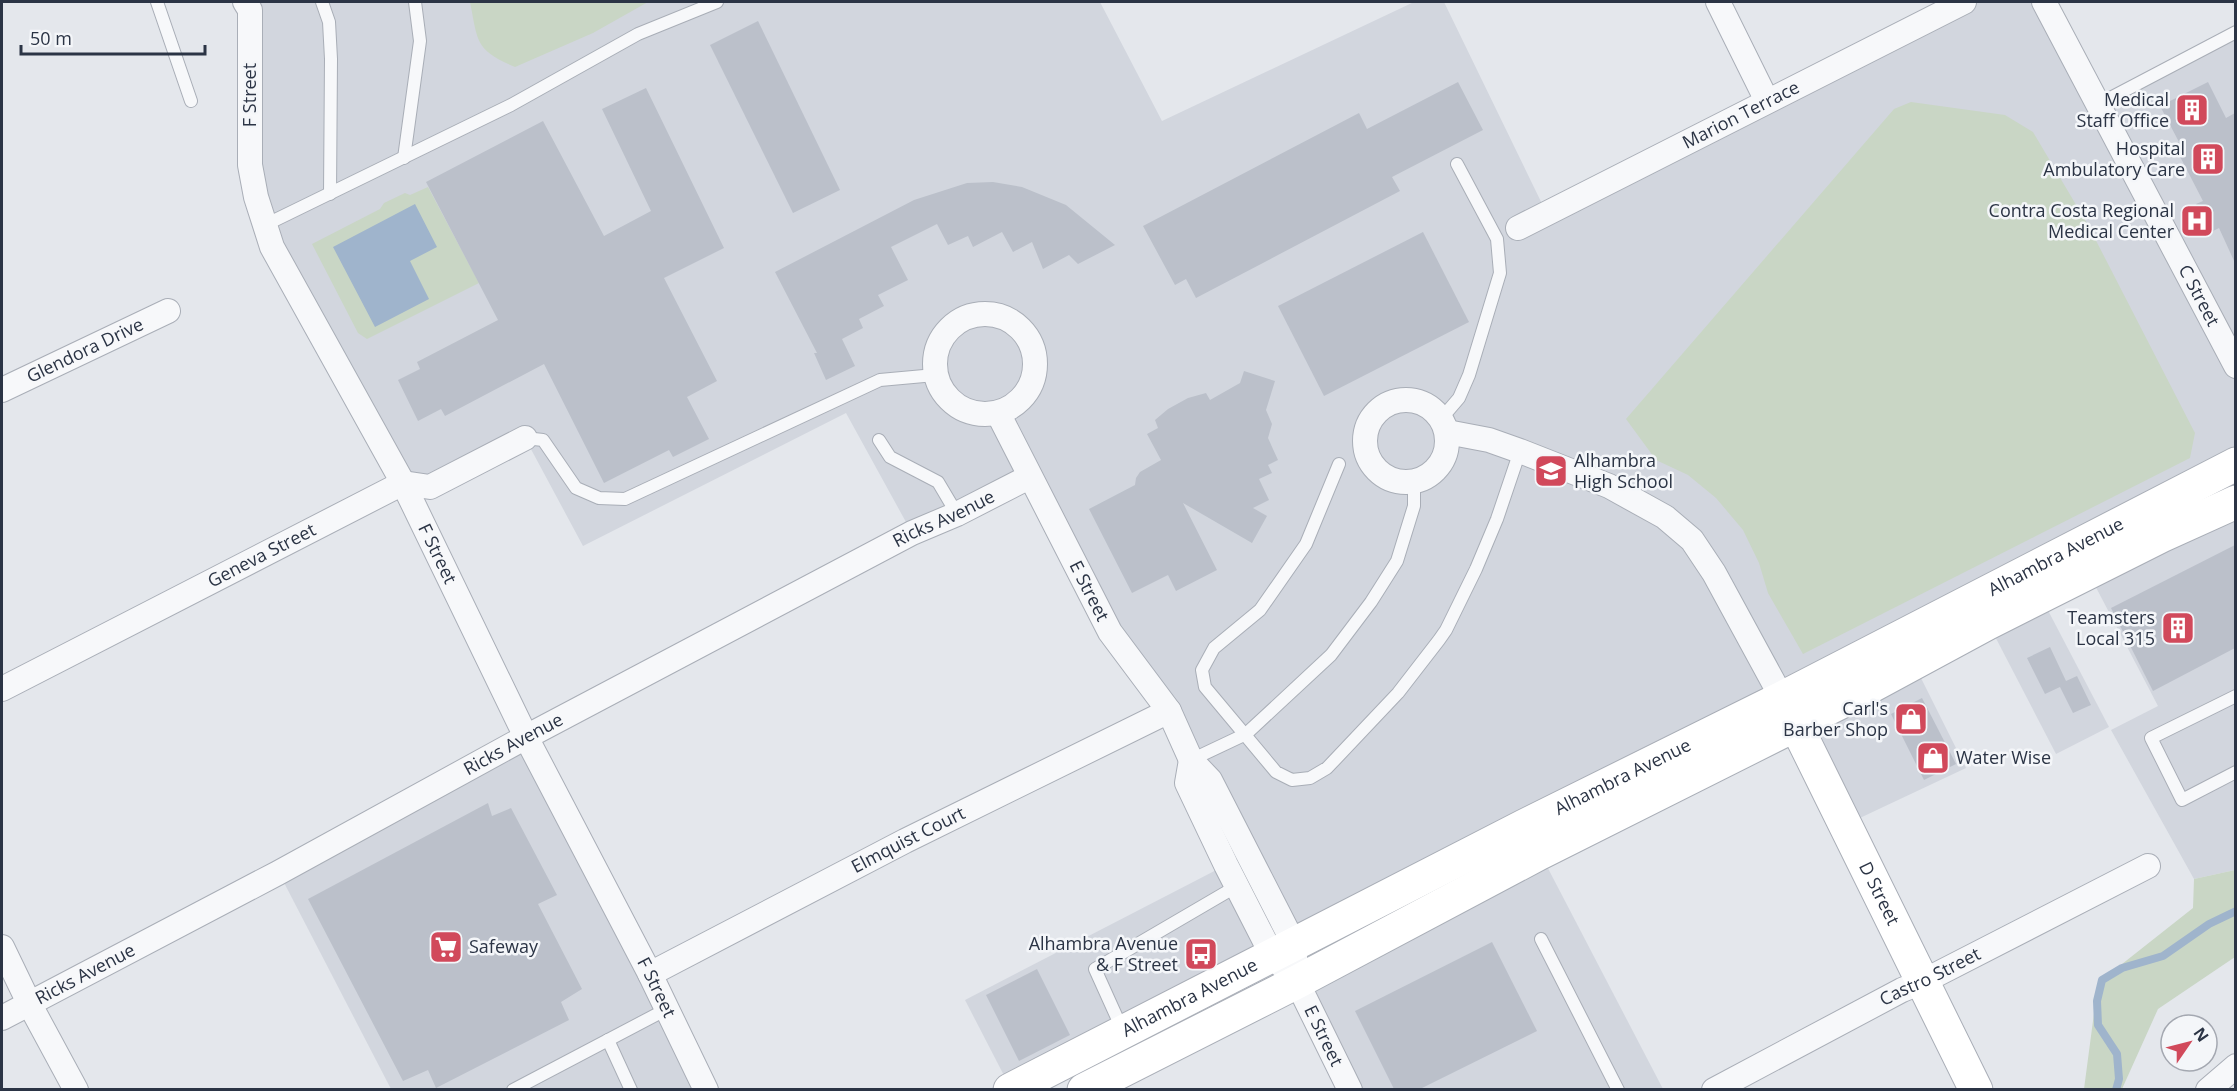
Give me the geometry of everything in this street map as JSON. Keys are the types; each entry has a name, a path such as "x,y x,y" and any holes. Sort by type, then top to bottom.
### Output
{"main road":[{"name":"Alhambra Avenue","path":"1084,1089 1297,982 1540,853 2235,464"},
{"name":"Alhambra Avenue","path":"1010,1089 1283,949 1789,712 1988,623 2161,536 2235,502"},
{"name":"D Street","path":"1789,712 1976,1089"}],"street":[{"name":"F Street","path":"245,2 250,10 250,165 256,197 272,247 403,483 526,737 650,974 705,1089"},
{"path":"1718,2 1767,101"},
{"name":"Marion Terrace","path":"1508,234 1964,2"},
{"name":"C Street","path":"2044,2 2235,366"},
{"name":"Glendora Drive","path":"2,390 168,311"},
{"path":"981,313 1000,315 1023,330 1030,341 1035,369 1031,383 1024,396 1012,406 998,413 984,414 960,408 941,390 935,375 934,360 937,345 954,323 967,316 981,313"},
{"path":"1407,399 1420,402 1432,409 1444,426 1448,445 1440,464 1426,477 1414,481 1400,482 1387,477 1376,469 1367,451 1366,430 1372,418 1381,408 1393,401 1407,399"},
{"name":"E Street","path":"998,413 1110,632 1169,711 1191,760 1187,783 1247,881 1283,949 1350,1089"},
{"path":"1444,426 1489,440 1609,486 1665,517 1692,540 1714,573 1789,712"},
{"path":"403,483 430,488 525,438"},
{"name":"Ricks Avenue","path":"2,1018 279,873 526,737 912,533 957,514 1029,477"},
{"name":"Geneva Street","path":"2,689 403,483"},
{"name":"Elmquist Court","path":"650,974 904,841 1169,711"},
{"name":"Castro Street","path":"1714,1089 1902,990 1922,982 2148,866"},
{"path":"2,947 29,1003 76,1089"},
{"path":"2208,1089 2235,1066"}],"lane":[{"path":"157,2 191,101"},
{"path":"322,2 329,22 331,59 330,194"},
{"path":"404,158 420,41 415,2"},
{"path":"265,225 511,105 638,34 717,2"},
{"path":"2097,105 2235,32"},
{"path":"1444,426 1459,398 1492,304 1508,234 1457,164"},
{"path":"525,438 543,440 576,488 599,498 625,499 880,380 935,375"},
{"path":"879,440 890,457 938,482 957,514"},
{"path":"1339,464 1306,544 1260,610 1214,648 1202,670 1205,687 1276,772 1292,780 1310,777 1327,768 1398,693 1446,630 1485,549 1520,452"},
{"path":"1191,760 1245,734 1331,655 1371,602 1397,561 1414,506 1414,481"},
{"path":"2235,696 2151,738 2182,800 2235,772"},
{"path":"1124,1032 1095,969 1247,881"},
{"path":"1541,939 1618,1089"},
{"path":"513,1089 667,1009"},
{"path":"608,1040 631,1089"}],"shaded area":[{"name":"Alhambra High School","path":"245,2 1100,2 1162,121 1414,2 1444,2 1547,214 1964,2 2044,2 2097,105 2235,32 2235,464 1294,944 1029,477 912,533 846,413 583,546 525,438 430,487 403,483 265,225"},
{"path":"2235,502 2235,870 2194,879 2111,730 2158,706 2089,574"},
{"path":"2041,597 2109,727 2056,754 1988,623"},
{"path":"1914,664 1966,768 1845,825 1795,726"},
{"path":"526,737 706,1089 391,1089 279,873"},
{"path":"1540,853 1663,1089 1350,1089 1297,982"},
{"path":"1226,865 1272,955 1011,1089 965,1000"}],"green space":[{"path":"470,2 648,2 593,33 515,67 492,55 480,43"},
{"path":"1911,102 2005,115 2033,132 2088,225 2195,433 2190,458 1803,654 1768,593 1759,563 1743,530 1716,498 1688,475 1656,460 1626,419 1894,109"},
{"path":"428,187 479,283 367,339 358,333 312,244 380,209 384,203 405,193 410,195"},
{"path":"2235,870 2235,957 2158,1009 2122,1089 2084,1089 2098,983 2193,908 2194,879"}],"water":[{"path":"415,204 437,247 410,261 429,299 375,327 333,247"}],"building":[{"path":"758,21 840,190 793,213 710,45"},
{"path":"1458,82 1483,130 1392,177 1400,191 1196,298 1186,279 1175,285 1143,226 1359,113 1367,129"},
{"path":"2208,82 2226,118 2235,113 2235,263 2219,228 2211,232 2196,204 2203,201 2174,145 2179,142 2160,106"},
{"path":"646,88 724,248 664,278 717,381 687,397 709,439 673,457 669,450 604,483 544,364 445,416 441,409 418,421 398,380 420,369 417,362 498,320 426,182 543,121 604,236 651,211 602,109"},
{"path":"993,182 1022,187 1066,205 1115,245 1078,264 1069,255 1043,269 1032,242 1013,252 1002,232 973,247 968,236 948,245 937,224 891,247 908,280 878,295 884,306 859,319 863,328 842,339 855,366 826,380 814,353 817,353 775,272 914,200 967,183"},
{"path":"1423,232 1469,322 1324,396 1278,306"},
{"path":"1244,371 1275,381 1266,410 1272,424 1268,438 1278,460 1268,465 1272,473 1259,479 1269,500 1253,508 1267,516 1252,543 1183,503 1217,570 1176,591 1168,575 1132,593 1089,509 1135,485 1140,472 1161,460 1147,434 1158,428 1155,420 1168,409 1188,398 1206,393 1210,400 1240,383"},
{"name":"Teamsters Local 315","path":"2235,545 2235,648 2153,691 2111,608"},
{"path":"2050,647 2066,681 2077,676 2091,705 2073,713 2060,687 2045,694 2027,658"},
{"path":"1922,698 1956,764 1924,780 1891,714"},
{"name":"Safeway","path":"488,803 492,816 511,808 557,895 538,904 582,989 561,1002 569,1020 436,1088 428,1070 403,1081 308,899"},
{"path":"1492,942 1537,1031 1420,1089 1394,1089 1355,1011"},
{"path":"1037,969 1070,1035 1019,1061 986,995"}],"waterway":[{"path":"2116,1090 2119,1079 2117,1054 2098,1025 2097,1001 2102,980 2122,968 2163,956 2209,924 2236,911"}],"place":[{"name":"Medical Staff Office","path":"2192,110"},
{"name":"Hospital Ambulatory Care","path":"2208,159"},
{"name":"Contra Costa Regional Medical Center","path":"2197,221"},
{"name":"Alhambra High School","path":"1551,471"},
{"name":"Teamsters Local 315","path":"2178,628"},
{"name":"Carl's Barber Shop","path":"1911,719"},
{"name":"Water Wise","path":"1933,758"},
{"name":"Safeway","path":"446,947"},
{"name":"Alhambra Avenue & F Street","path":"1201,954"}]}
